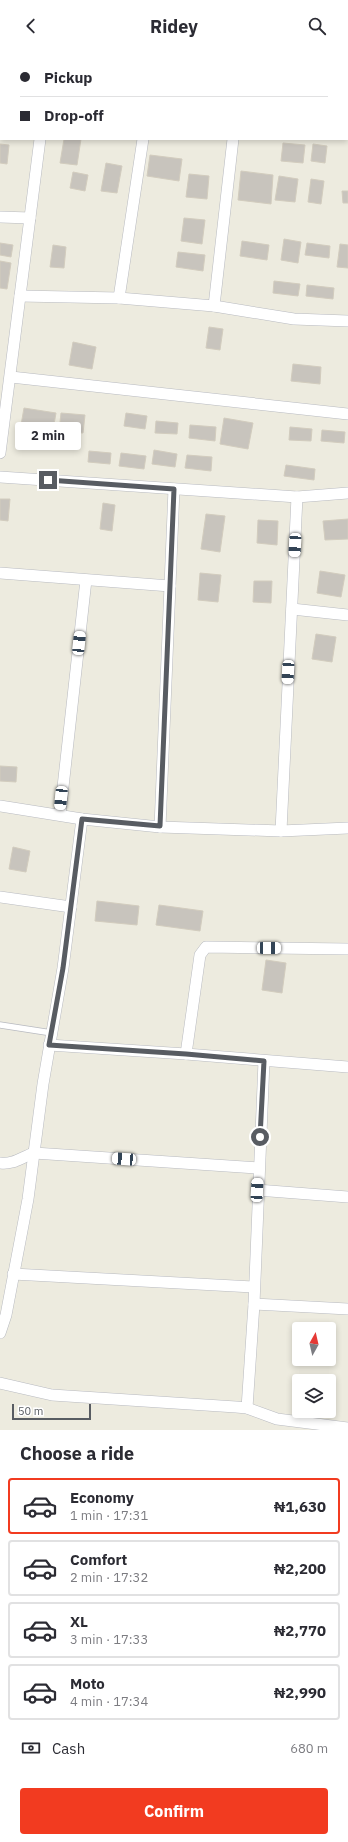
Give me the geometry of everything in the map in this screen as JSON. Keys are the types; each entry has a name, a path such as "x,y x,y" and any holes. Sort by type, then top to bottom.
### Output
{"street":[{"path":"0,453 11,377 40,140"},
{"path":"119,298 143,140"},
{"path":"214,306 233,140"},
{"path":"0,216 30,218"},
{"path":"20,296 119,298 214,306 294,319 348,321"},
{"path":"11,377 348,414"},
{"path":"0,477 297,497 348,493"},
{"path":"160,826 174,489"},
{"path":"281,831 297,497"},
{"path":"0,573 170,586"},
{"path":"60,814 86,580"},
{"path":"292,609 348,615"},
{"path":"0,806 60,814 82,819 160,826 281,831 348,828"},
{"path":"0,1333 6,1314 28,1199 42,1084 63,968 82,819"},
{"path":"0,897 71,907"},
{"path":"186,1054 200,955 206,947 348,949"},
{"path":"49,1045 348,1067"},
{"path":"247,1408 254,1304 253,1287 264,1061"},
{"path":"0,1162 16,1162 34,1153 258,1168"},
{"path":"257,1190 348,1197"},
{"path":"13,1274 253,1287"},
{"path":"254,1304 348,1310"},
{"path":"0,1383 52,1395 247,1408 277,1419 348,1428"}],"lane":[{"path":"0,1025 52,1033"}],"building":[{"path":"64,140 81,140 77,165 60,163"},
{"path":"283,143 305,145 303,163 281,161"},
{"path":"0,144 9,145 7,164 0,163"},
{"path":"313,144 327,146 325,163 311,161"},
{"path":"150,155 182,159 179,181 147,176"},
{"path":"106,163 122,166 117,193 101,191"},
{"path":"241,171 273,175 271,204 238,200"},
{"path":"73,172 88,175 85,191 70,188"},
{"path":"189,174 209,176 207,199 186,197"},
{"path":"279,176 298,179 295,202 275,200"},
{"path":"311,179 324,181 321,204 308,202"},
{"path":"342,191 348,191 348,203 343,203"},
{"path":"184,218 205,220 202,244 181,241"},
{"path":"284,239 301,242 298,263 281,260"},
{"path":"242,241 269,245 267,260 240,256"},
{"path":"0,243 13,245 11,257 0,255"},
{"path":"307,243 330,246 329,258 305,255"},
{"path":"340,244 348,245 348,268 337,267"},
{"path":"53,245 66,247 64,268 50,267"},
{"path":"178,252 205,255 203,271 176,267"},
{"path":"0,261 11,263 7,289 0,288"},
{"path":"274,281 300,284 298,296 273,293"},
{"path":"307,285 334,288 333,299 306,296"},
{"path":"209,327 223,329 220,350 206,348"},
{"path":"73,342 96,347 92,369 69,365"},
{"path":"293,364 321,367 320,384 291,381"},
{"path":"24,408 56,413 53,430 21,425"},
{"path":"61,413 85,415 83,433 59,431"},
{"path":"126,413 147,416 145,429 124,426"},
{"path":"224,418 253,423 248,449 220,444"},
{"path":"156,421 178,423 177,434 155,433"},
{"path":"190,425 216,427 215,441 189,438"},
{"path":"290,427 312,429 311,441 289,440"},
{"path":"322,430 345,432 344,443 321,441"},
{"path":"154,450 177,454 175,467 152,464"},
{"path":"89,451 111,453 110,464 88,462"},
{"path":"121,453 146,456 144,469 119,466"},
{"path":"187,455 212,457 211,471 185,468"},
{"path":"286,465 315,469 314,480 284,476"},
{"path":"0,499 10,499 8,521 0,520"},
{"path":"103,503 115,505 112,531 100,529"},
{"path":"206,514 225,516 220,552 201,549"},
{"path":"348,519 348,539 325,540 323,521"},
{"path":"258,520 278,521 277,545 257,543"},
{"path":"320,571 345,575 341,597 317,593"},
{"path":"200,573 221,575 218,602 198,600"},
{"path":"254,581 272,581 271,603 253,602"},
{"path":"316,634 336,637 332,662 312,659"},
{"path":"0,766 17,767 16,782 0,781"},
{"path":"13,847 30,851 26,872 9,869"},
{"path":"97,901 139,906 137,925 95,921"},
{"path":"159,905 203,911 200,931 156,925"},
{"path":"266,960 286,963 282,993 262,990"}],"route":[{"path":"48,480 174,489 160,826 82,819 63,968 49,1045 264,1061 260,1137"}]}
